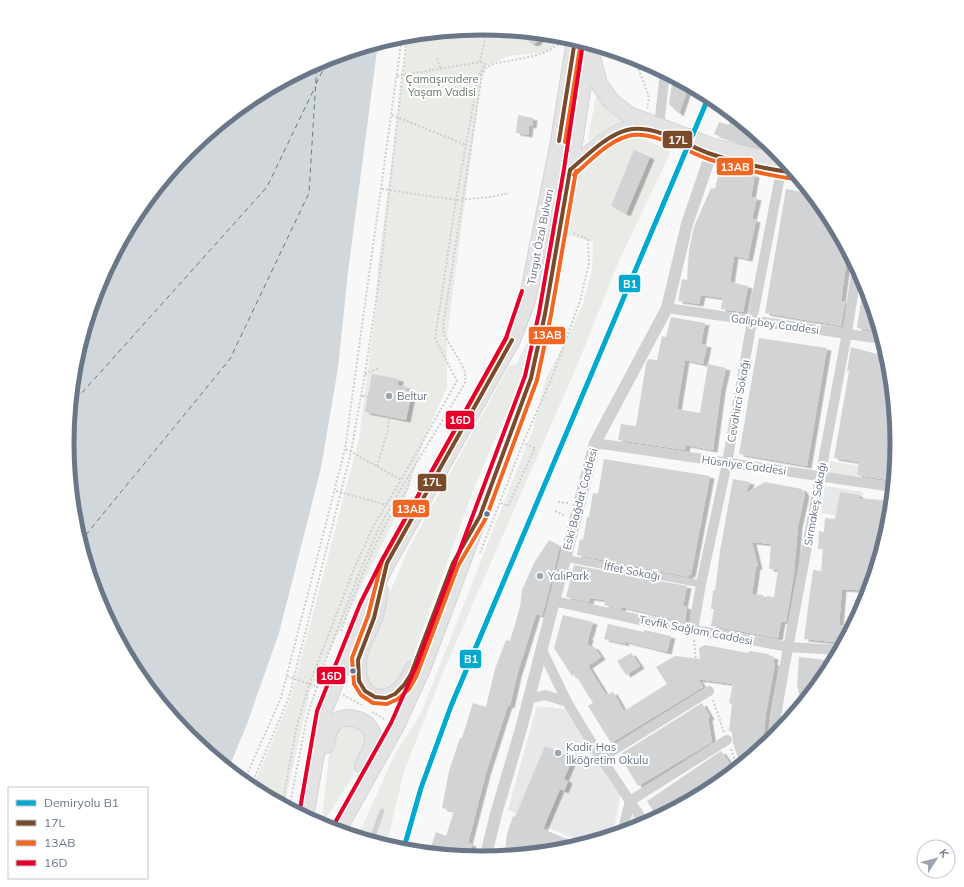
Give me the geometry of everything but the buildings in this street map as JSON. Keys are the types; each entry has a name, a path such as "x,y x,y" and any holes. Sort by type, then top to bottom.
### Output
{"main road":[{"name":"Turgut Özal Bulvarı","path":"340,826 396,726 422,669 532,378 546,314 570,170 583,48"},
{"name":"Turgut Özal Bulvarı","path":"307,813 323,713 366,606 387,563 512,340 527,301 559,141 583,48"},
{"path":"586,49 599,84 611,101 629,115 660,126 712,151"},
{"path":"570,170 607,139 620,132 637,128 658,133 712,151 779,164"},
{"path":"387,563 374,618 358,660 359,681 365,692 375,697 386,698 395,694 404,685 411,674 453,563 480,516"},
{"path":"308,813 316,798 328,731 334,723 343,718 353,718 361,721 371,729 373,736 371,750 349,791 339,826"}],"street":[{"path":"660,126 664,78"},
{"name":"Eski Bağdat Caddesi","path":"487,852 529,699 564,558 595,443 667,308 687,224 712,151"},
{"name":"Cevahirci Sokağı","path":"693,630 701,584 727,463 752,321 784,169"},
{"name":"Sırmakeş Sokağı","path":"774,729 820,476 848,333 855,279"},
{"name":"Galipbey Caddesi","path":"667,308 877,338"},
{"name":"Hüsniye Caddesi","path":"595,443 888,486"},
{"name":"İffet Sokağı","path":"564,558 701,584"},
{"name":"Tevfik Sağlam Caddesi","path":"554,601 693,630 789,647 835,650"},
{"path":"541,648 567,702 601,758 642,819"},
{"path":"601,758 709,691"},
{"path":"529,699 546,696 567,702"},
{"path":"624,826 630,801 727,740"}],"lane":[{"path":"373,837 382,811"}],"path":[{"path":"480,62 486,35"},
{"path":"253,782 289,698 342,493 351,452 362,396 390,190 406,42"},
{"path":"411,475 460,394 466,376 463,367 446,340 443,327 482,75 486,68 493,64 546,53 556,47 559,42"},
{"path":"246,777 281,698 345,449 401,43"},
{"path":"437,58 441,70"},
{"path":"397,76 441,70 480,62"},
{"path":"283,800 296,725 309,685 354,569 374,525 457,381 435,339 456,200 478,78 484,64 480,62"},
{"path":"637,66 648,94 649,99 647,107"},
{"path":"392,115 466,145"},
{"path":"382,189 456,200 490,197 510,193"},
{"path":"500,503 508,506 535,448 523,443 553,375 580,301 589,263 588,239 566,231"},
{"path":"365,374 379,368"},
{"path":"362,396 368,397"},
{"path":"377,466 388,430 389,416"},
{"path":"345,449 408,485"},
{"path":"401,480 407,469"},
{"path":"335,491 386,505"},
{"path":"555,511 559,513"},
{"path":"287,676 309,685 342,694 362,706"},
{"path":"369,710 396,726"}],"shaded area":[{"path":"377,49 348,272 338,368 321,468 279,633 247,724 230,765 193,732 158,692 128,648 116,624 95,575 87,549 77,497 74,470 74,417 81,364 95,312 116,263 128,239 142,217 175,174 213,136 233,119 255,104 301,77 326,66"},
{"path":"825,486 863,492 859,519 821,513"},
{"name":"Kadir Has İlköğretim Okulu","path":"537,706 565,709 620,796 614,830 578,840 508,810"}],"green space":[{"name":"Çamaşırcıdere Yaşam Vadisi","path":"482,35 535,38 557,42 553,48 547,51 504,58 487,66 482,75 447,336 447,387 424,440 407,494 310,691 285,801 255,783 291,697 359,439 376,307 378,267 407,42 429,38"},
{"path":"597,90 630,122 588,140"},
{"path":"634,135 671,151 618,263 579,361 444,670 404,771 388,841 359,833 394,756 421,713 533,429 546,378 568,337 583,304 592,269 593,242 564,234 576,172 617,138"},
{"path":"531,335 520,381 474,488 407,673 390,691 373,690 365,681 365,650 408,550 509,366 516,364"},
{"path":"830,461 859,466 856,478 828,474"},
{"path":"355,724 365,734 367,742 361,761 325,820 322,819 331,738 340,726"},
{"path":"633,814 638,821 630,824"}],"ferry route":[{"path":"316,84 323,67"},
{"path":"84,537 230,359 309,193 317,70"},
{"path":"76,399 267,187 315,87"}],"rail line":[{"name":"B1","path":"405,845 421,788 451,706 706,102"}],"transit line":[{"name":"17L","path":"559,141 574,46"},
{"name":"13AB","path":"565,142 580,47"},
{"name":"16D","path":"334,824 391,723 416,667 525,376 539,313 564,169 582,48"},
{"name":"17L","path":"570,170 611,137 627,130 637,129 659,132 711,154 732,160 763,168 787,172"},
{"name":"13AB","path":"574,175 606,147 620,139 638,135 659,139 702,157 721,163 793,179"},
{"name":"17L","path":"512,340 387,563 374,618 358,660 359,681 365,691 375,697 386,698 395,694 404,685 411,674 453,563 480,516 531,378 545,314 570,170"},
{"name":"13AB","path":"507,337 382,561 368,616 352,658 354,684 361,695 373,703 387,704 398,699 409,689 416,677 458,566 486,518 537,380 551,315 576,171"},
{"name":"16D","path":"300,809 317,711 360,604 382,560 506,338 522,291"}],"place":[{"name":"Beltur","path":"389,396"},
{"name":"YalıPark","path":"540,576"},
{"name":"Kadir Has İlköğretim Okulu","path":"558,753"}]}
